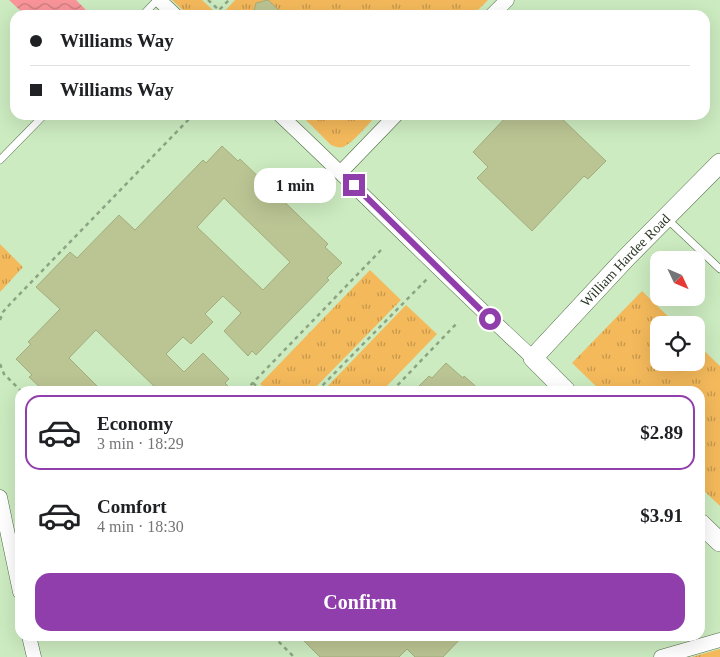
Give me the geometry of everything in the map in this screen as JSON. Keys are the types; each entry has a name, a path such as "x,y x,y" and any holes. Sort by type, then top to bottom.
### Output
{"street":[{"path":"158,0 169,10"},
{"path":"497,10 507,0"},
{"path":"285,120 341,172 475,306 561,386"},
{"path":"341,172 391,120"},
{"name":"William Hardee Road","path":"532,358 720,163"},
{"path":"0,497 15,568"},
{"path":"705,527 720,542"},
{"path":"661,657 720,640"},
{"path":"31,641 34,657"}],"lane":[{"path":"147,10 158,0"},
{"path":"0,160 39,120"},
{"path":"666,218 720,269"}],"path":[{"path":"208,0 219,10 229,0"},
{"path":"0,320 10,304 188,120"},
{"path":"250,386 381,250"},
{"path":"322,386 428,278"},
{"path":"397,386 458,322"},
{"path":"0,364 4,374 17,386"},
{"path":"253,383 256,386"},
{"path":"278,641 294,657"}],"green space":[{"path":"172,0 202,0 213,10 183,10"},
{"path":"235,0 488,0 478,10 226,10"},
{"path":"306,120 372,120 347,145 336,147 331,145"},
{"path":"0,244 23,267 0,292"},
{"path":"370,270 401,300 317,386 262,386 260,384"},
{"path":"642,291 650,299 650,306 657,306 668,316 650,316 650,371 705,371 705,352 720,366 720,506 705,492 705,386 596,386 572,363"},
{"path":"406,305 437,334 387,386 328,386"},
{"path":"720,649 720,657 692,657"}],"water":[{"path":"9,0 76,0 86,10 20,10"}],"building":[{"path":"268,0 279,10 254,10 256,3"},
{"path":"503,120 563,120 606,161 588,179 584,176 532,231 477,178 488,167 473,152"},
{"path":"222,146 238,161 240,159 328,244 325,247 342,263 327,278 329,280 256,355 252,351 248,356 224,331 241,313 223,296 205,314 213,322 191,344 183,337 166,354 184,372 203,353 229,379 225,383 228,386 154,386 96,330 69,358 97,386 39,386 29,377 32,375 16,359 31,344 28,342 60,309 36,287 70,252 77,258 119,215 135,230 203,160 206,163","holes":["224,198 290,262 263,290 197,227"]},
{"path":"446,363 475,386 419,386 429,376 432,378"},
{"path":"304,641 458,641 443,657 415,657 407,649 399,657 320,657"}],"route":[{"path":"354,185 490,319"}]}
